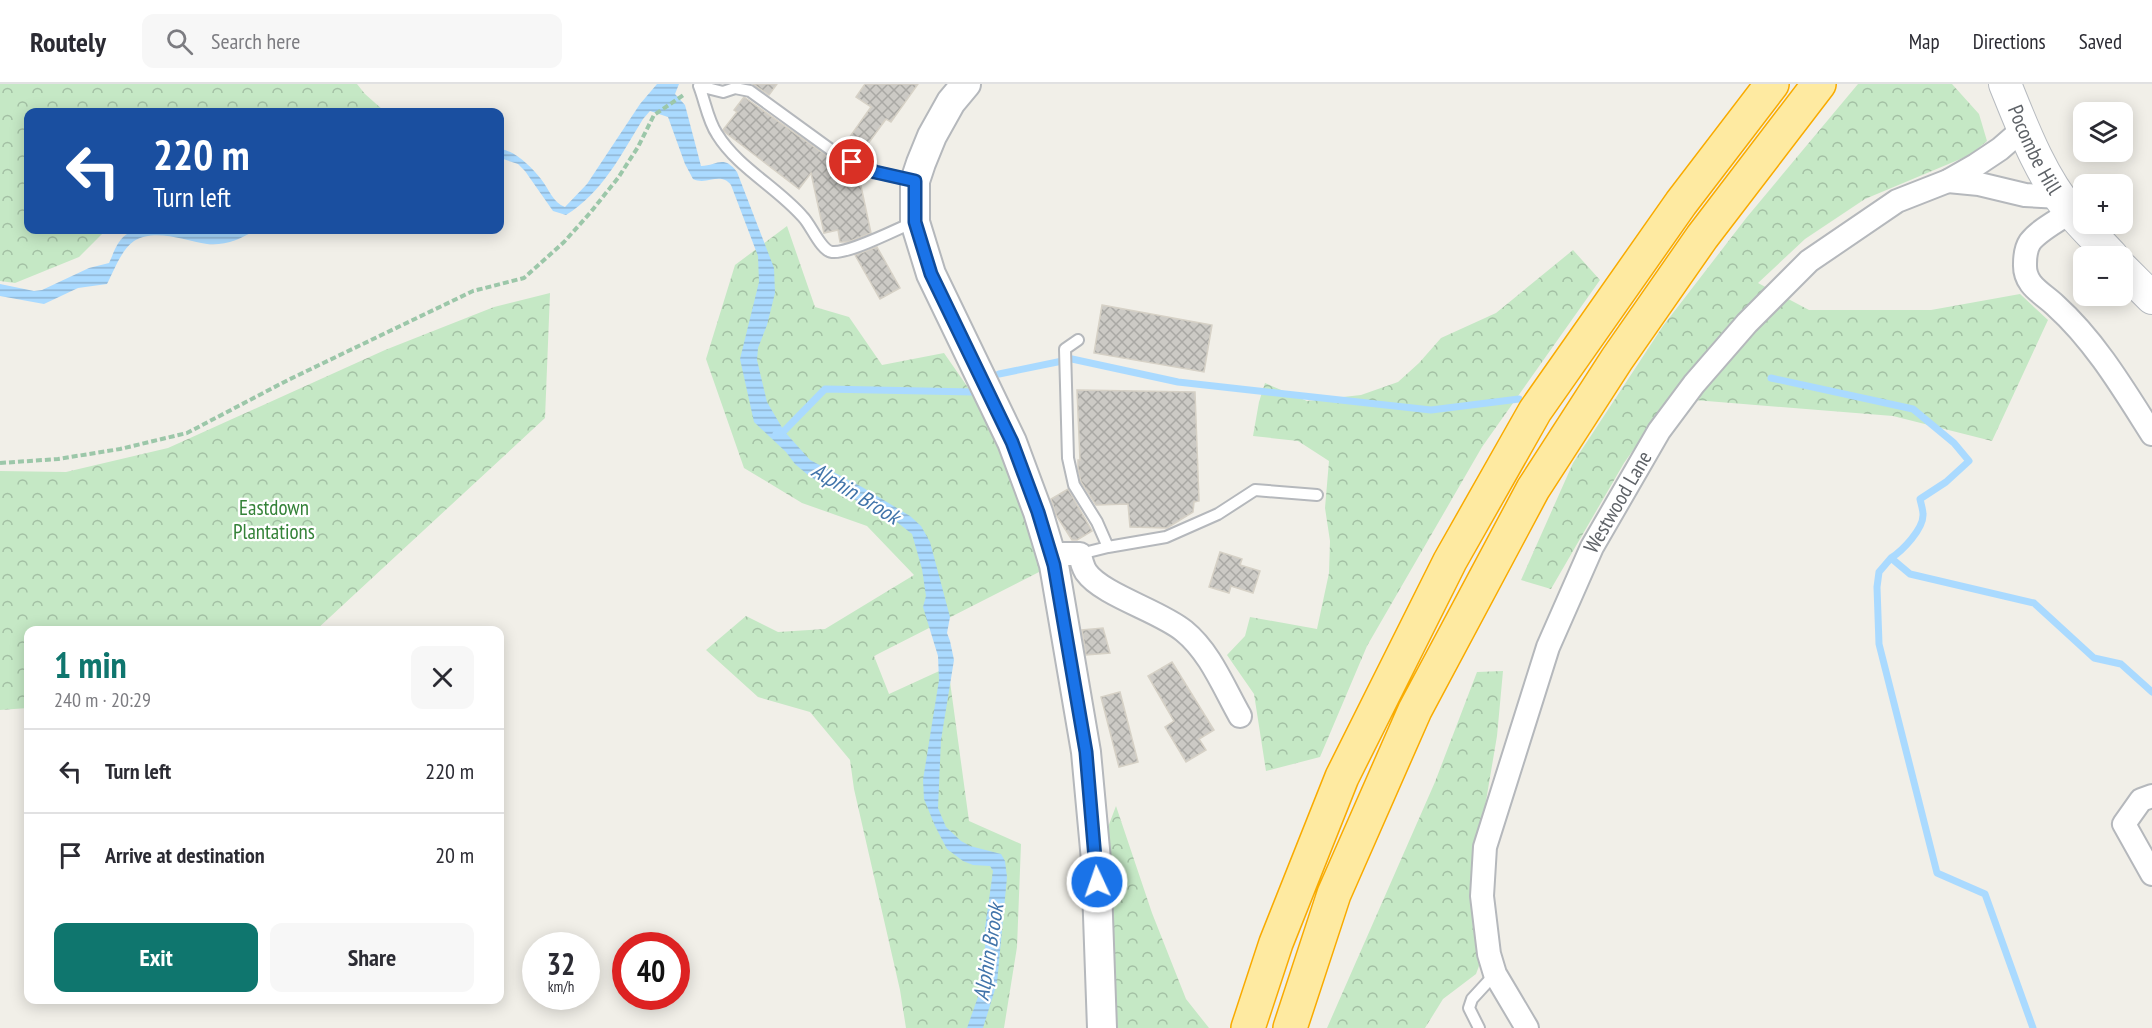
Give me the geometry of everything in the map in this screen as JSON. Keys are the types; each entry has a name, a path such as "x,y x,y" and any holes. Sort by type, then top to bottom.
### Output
{"highway":[{"path":"1248,1028 1276,943 1342,777 1450,561 1535,411 1681,203 1772,84"},
{"path":"1290,1028 1334,894 1415,710 1533,489 1617,360 1702,237 1820,84"}],"main road":[{"name":"Pocombe Hill","path":"2005,84 2023,129 2065,204 2103,246"},
{"path":"2133,279 2152,298"}],"street":[{"path":"966,84 951,102 932,136 915,181 915,222 931,274 1012,442 1051,554 1086,752 1096,860 1102,1028"},
{"name":"Westwood Lane","path":"1527,1028 1495,974 1489,954 1482,896 1485,847 1548,647 1598,538 1659,431 1694,384 1747,323 1809,261 1897,201 1948,181 2000,149 2023,129"},
{"path":"1948,181 1979,184 2065,204 2030,242 2024,266 2026,278 2035,290 2057,306 2091,344 2152,434"},
{"path":"1051,554 1080,554 1086,572 1099,584 1165,618 1186,632 1208,659 1240,716"},
{"path":"2152,796 2140,800 2124,825 2152,874"}],"lane":[{"path":"915,181 875,172 834,152 750,91 735,88 723,92 699,86 715,132 729,151 804,218 825,250 833,252 851,248 915,222"},
{"path":"1078,340 1065,349 1068,458 1074,486 1097,522 1108,547"},
{"path":"1080,554 1166,537 1218,514 1255,490 1317,495"},
{"path":"1479,1028 1469,1008 1472,999 1495,974"}],"path":[{"path":"0,463 57,459 120,449 187,433 298,375 472,291 524,278 564,242 590,213 618,178 654,116 683,95"}],"green space":[{"path":"0,84 357,84 381,108 24,108 24,234 102,234 79,257 15,283 0,281"},
{"path":"1858,84 1952,84 1979,114 1987,141 1970,155 1865,199 1805,239 1758,283 1809,310 1931,310 2020,294 2048,320 1992,441 1893,416 1670,398 1624,463 1551,589 1521,580 1573,463 1663,326 1747,217"},
{"path":"787,226 815,307 849,317 882,365 944,353 994,425 1035,516 1041,571 874,656 889,694 948,667 969,821 1021,844 1017,947 1004,1028 906,1028 900,990 854,789 850,760 810,712 758,697 706,650 746,616 778,632 825,629 914,575 867,526 802,503 744,468 706,359 735,265"},
{"path":"1573,250 1600,280 1482,447 1367,646 1320,757 1266,771 1254,694 1227,655 1245,636 1250,617 1317,629 1329,573 1330,541 1325,508 1329,461 1298,441 1253,436 1265,383 1307,401 1361,395 1398,382 1441,338 1496,313"},
{"name":"Eastdown Plantations","path":"550,293 545,418 320,626 24,626 24,708 0,710 0,471 66,472 168,448 385,350 494,307"},
{"path":"1503,671 1497,736 1476,860 1485,950 1476,974 1443,999 1425,1028 1327,1028 1435,782 1477,672"},
{"path":"1116,806 1152,913 1186,999 1209,1028 1116,1028 1102,843"}],"water":[{"name":"Alphin Brook","path":"657,84 679,84 675,94 685,105 701,166 724,162 737,172 774,268 775,293 767,325 758,348 757,360 767,402 784,431 810,460 862,487 910,516 921,526 930,542 950,617 947,633 954,660 941,740 938,808 946,827 961,841 970,846 1001,854 1005,861 1007,877 997,983 983,1028 967,1028 985,977 985,928 993,871 990,866 973,865 963,861 947,849 924,799 923,780 939,680 938,656 923,607 926,596 922,569 912,534 888,515 861,504 838,488 817,481 808,475 754,422 740,359 759,282 758,256 731,185 722,179 698,181 693,179 685,164 668,117 650,111 610,172 590,196 566,215 553,211 518,164 504,159 504,150 523,160 541,179 554,199 565,207 587,184 640,104"},
{"path":"248,234 220,244 207,244 161,235 143,237 134,241 125,250 107,284 78,288 44,304 0,296 0,284 34,291 42,290 89,268 109,263 116,247 126,235"}],"building":[{"path":"753,84 777,84 769,95"},
{"path":"865,84 918,84 891,122 886,119 859,156 842,148 871,107 856,97"},
{"path":"744,97 830,158 858,172 871,233 848,242 840,242 838,230 824,233 811,173 799,189 723,130 737,112 734,110"},
{"path":"877,247 900,288 880,299 855,255"},
{"path":"1102,305 1212,325 1204,372 1094,353"},
{"path":"1077,390 1195,392 1199,501 1194,502 1193,512 1167,528 1130,527 1128,504 1096,505 1081,482 1078,469 1078,460 1080,460"},
{"path":"1068,489 1092,531 1077,540 1072,540 1056,515 1051,499"},
{"path":"1220,552 1242,559 1240,565 1260,571 1253,593 1231,586 1229,593 1209,587"},
{"path":"1103,628 1110,653 1086,655 1082,630"},
{"path":"1172,662 1214,730 1199,739 1206,750 1186,762 1165,727 1174,721 1148,676"},
{"path":"1120,692 1138,762 1119,767 1101,697"}],"waterway":[{"path":"999,374 1072,359 1178,382 1431,410 1519,399"},
{"path":"1771,378 1913,409 1954,443 1969,461 1946,482 1920,499 1923,514 1920,526 1906,545 1891,558 1910,574 2034,603 2094,658 2121,664 2152,692"},
{"path":"776,434 784,431 825,389 973,392"},
{"path":"1891,558 1879,572 1877,587 1879,644 1937,873 1985,894 2033,1028"}],"route":[{"path":"852,162 875,172 915,181 915,222 931,274 1012,442 1038,512 1054,565 1086,752 1097,882"}]}
